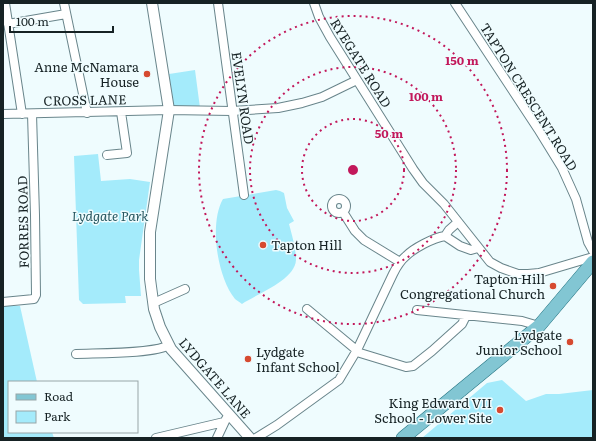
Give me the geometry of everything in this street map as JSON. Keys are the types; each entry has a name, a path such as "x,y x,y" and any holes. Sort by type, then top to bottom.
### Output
{"main road":[{"path":"404,438 539,326 593,262"}],"street":[{"path":"5,3 22,114"},
{"path":"64,3 87,113"},
{"name":"LYDGATE LANE","path":"152,3 168,110 150,232 149,262 153,302 158,321 169,345 227,418 250,438"},
{"name":"EVELYN ROAD","path":"218,3 244,195"},
{"name":"RYEGATE ROAD","path":"314,3 319,17 330,37 413,169 423,183 444,204 490,262 518,274 539,273 593,257"},
{"name":"TAPTON CRESCENT ROAD","path":"455,3 562,168 576,199 588,242 593,251"},
{"path":"8,24 66,14"},
{"name":"CROSS LANE","path":"3,114 168,110 232,111 278,108 322,97 358,80"},
{"path":"107,155 127,153 121,112"},
{"name":"FORRES ROAD","path":"3,302 34,300 36,295 36,215 32,114"},
{"path":"343,212 355,231 364,240 400,262"},
{"path":"256,438 339,380 357,350 400,262 405,256 437,238 445,236 458,222"},
{"path":"445,236 460,246 471,250 478,248"},
{"path":"153,302 185,289"},
{"path":"306,310 366,356 406,367 413,366 462,324 466,316"},
{"path":"417,310 522,321 539,326"},
{"path":"76,354 142,351 164,348 169,345"},
{"path":"156,438 227,418"},
{"path":"217,438 227,418"}],"green space":[{"path":"195,70 200,108 173,105 169,74"},
{"name":"Lydgate Park","path":"98,154 101,181 130,179 150,182 139,260 141,296 125,296 126,303 83,304 79,300 74,156"},
{"path":"276,190 284,193 287,208 294,221 289,224 294,242 296,260 294,267 289,274 274,286 242,304 235,299 229,289 220,264 216,235 216,222 219,209 223,199"},
{"path":"3,306 20,306 37,381 8,381 8,433 52,433 54,438 3,438"},
{"name":"King Edward VII School - Lower Site","path":"502,380 526,401 546,394 593,390 593,438 422,438 487,383"}],"place":[{"name":"Anne McNamara House","path":"147,74"},
{"name":"Tapton Hill","path":"263,245"},
{"name":"Tapton Hill Congregational Church","path":"553,286"},
{"name":"Lydgate Junior School","path":"570,342"},
{"name":"Lydgate Infant School","path":"248,359"},
{"name":"King Edward VII School - Lower Site","path":"500,410"}]}
